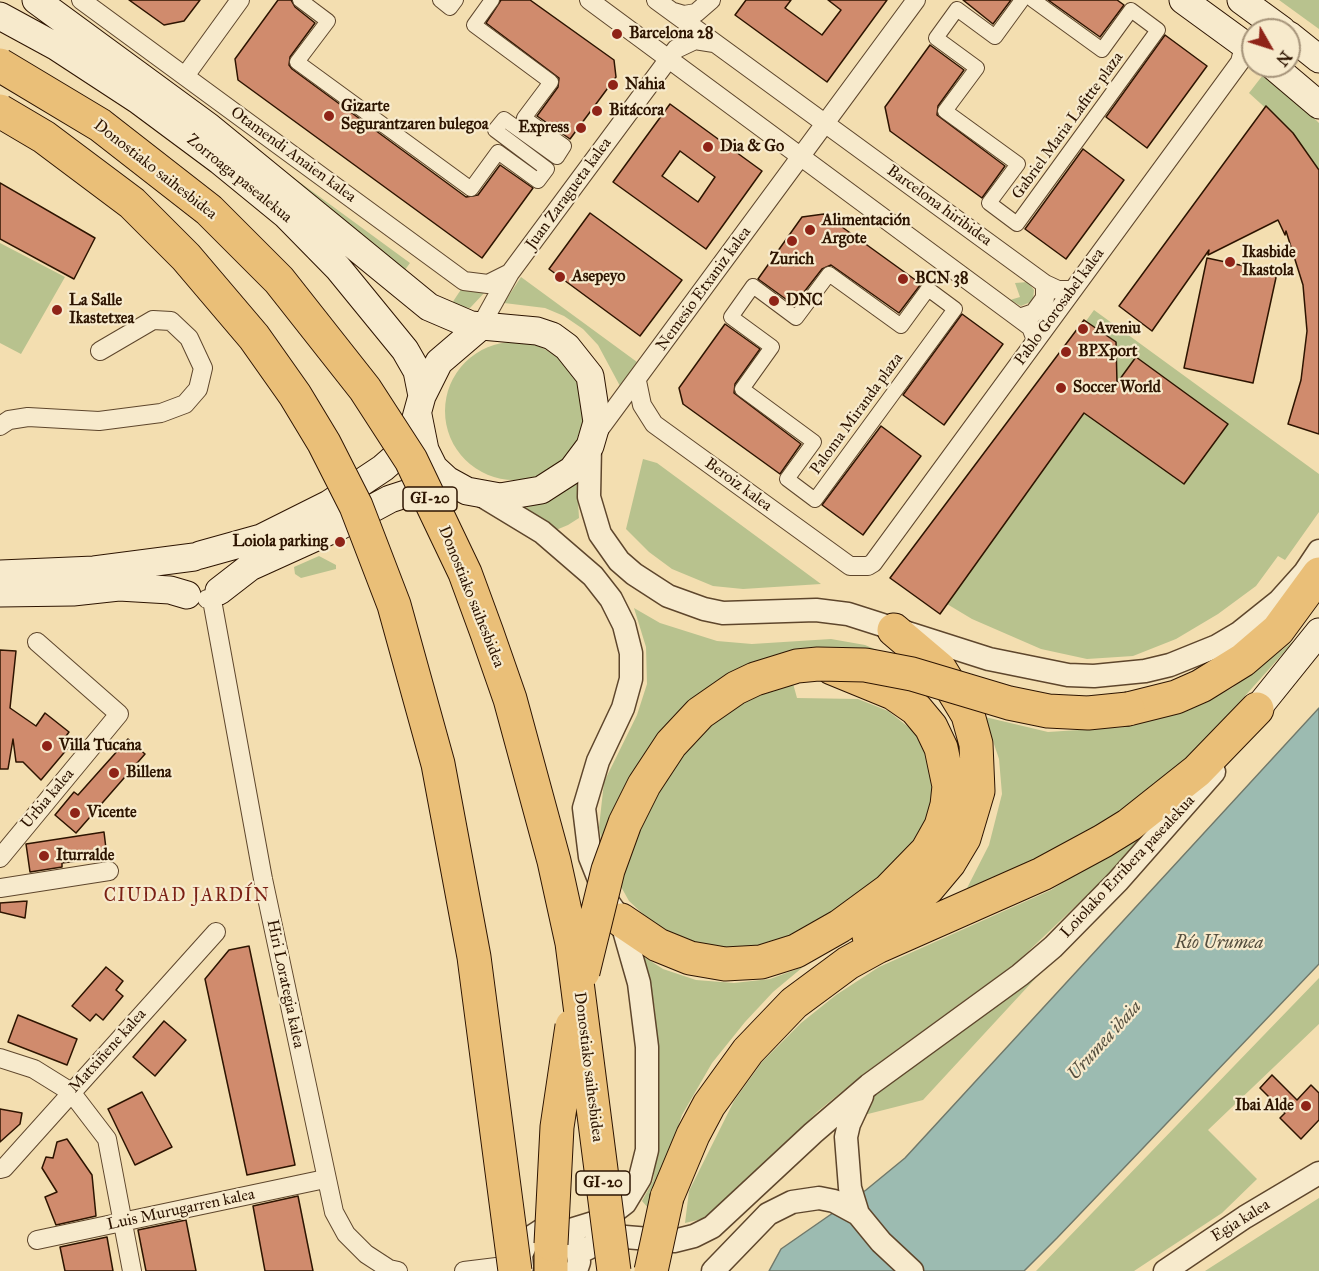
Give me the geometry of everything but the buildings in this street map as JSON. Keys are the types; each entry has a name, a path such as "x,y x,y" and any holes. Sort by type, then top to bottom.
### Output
{"highway":[{"name":"Donostiako saihesbidea","path":"0,65 100,125 209,210 279,280 365,389 411,460 465,573 487,633 513,709 554,861 572,944 614,1271"},
{"path":"0,111 44,137 132,203 186,257 254,337 295,395 324,443 356,506 394,605 438,764 528,1269"},
{"path":"528,1269 557,1127 568,1048 591,935 608,870 625,823 658,762 700,713 726,694 755,679 776,671 819,664 889,668 1048,711 1088,713 1128,709 1176,697 1208,682 1243,660 1278,630 1319,574"},
{"path":"848,963 867,939 928,888 949,863 964,838 978,790 976,744 968,715 940,669 894,630"},
{"path":"621,920 658,945 690,958 725,964 762,962 796,951 868,907 906,875 927,851 940,826 947,805 949,786 941,748 931,727 916,709 893,693 819,664"},
{"path":"651,1271 667,1197 679,1166 709,1105 748,1051 795,1003 848,963 895,938 1042,874 1103,841 1179,786 1257,709"}],"main road":[{"name":"Zorroaga pasealekua","path":"36,0 209,127 429,307 478,321"},
{"path":"1183,0 1241,42"},
{"path":"1241,0 1266,18"},
{"name":"Zorroaga pasealekua","path":"0,16 57,47 138,100 286,215 338,268 405,350 417,371 420,406"},
{"path":"1301,45 1319,59"},
{"path":"1287,78 1319,105"},
{"path":"0,574 94,570 197,556 261,538 359,486 399,454 411,436 420,406 439,362 478,321 537,331 552,336 567,347 590,376 594,390 597,422 592,442 572,470 541,490 506,497 468,491 424,488 390,499 336,528 250,567 204,595 119,587 73,592 0,594"},
{"path":"420,406 425,450 435,468 468,491"},
{"path":"197,556 180,571 180,584 204,595"},
{"path":"197,556 213,559 222,570 222,584 204,595"},
{"name":"Loiolako Erribera pasealekua","path":"1257,709 1319,632"}],"street":[{"name":"Otamendi Anaien kalea","path":"81,0 465,281 489,284 510,273"},
{"path":"184,76 240,0"},
{"path":"300,0 328,21 297,62 471,189 498,152 538,181 548,169 495,130 504,119 557,157 564,146 524,118 551,82 474,25 492,0"},
{"path":"440,0 450,8 456,0"},
{"path":"590,0 1031,327 1036,340"},
{"name":"Barcelona hiribidea","path":"656,0 1045,284 1058,291 1072,290"},
{"path":"672,12 684,15 696,13 711,0"},
{"name":"Nemesio Etxaniz kalea","path":"592,442 916,0"},
{"name":"Gabriel Maria Lafitte plaza","path":"1022,0 995,37 957,9 936,38 977,68 945,111 1018,164 989,203 1017,224 1158,30 1131,10 1102,50 1033,0"},
{"name":"Juan Zaragueta kalea","path":"478,321 510,273 676,49 688,42 702,40 716,44"},
{"path":"651,45 660,60 656,77"},
{"name":"Pablo Gorosabel kalea","path":"861,568 873,563 1241,58"},
{"path":"837,107 834,122 842,135"},
{"path":"787,144 801,147 814,139 817,125 809,112"},
{"path":"789,174 803,165 818,169"},
{"name":"Paloma Miranda plaza","path":"829,274 901,326 928,289 954,309 815,500 787,479 814,442 742,389 772,347 731,316 753,286 796,318 829,274"},
{"path":"1019,318 1034,313 1045,298 1045,284"},
{"path":"0,426 9,420 28,417 99,421 161,413 185,404 198,389 202,368 189,338 171,321 153,320 100,351"},
{"name":"Beroiz kalea","path":"636,381 642,405 654,424 845,563 861,568"},
{"path":"592,442 589,496 600,534 620,561 650,586 685,604 723,613 832,611 894,630 905,630 989,659 1043,671 1094,676 1145,671 1194,656 1239,633 1279,601 1305,572 1319,551"},
{"path":"464,1271 528,1269 523,1247 534,1233 551,1229 564,1232 603,1220 615,1213 634,1191 645,1164 647,1047 645,1015 632,951 621,920 608,902 590,856 584,808 590,782 623,708 631,679 631,652 624,625 611,599 577,560 542,532 468,491"},
{"name":"Hiri Lorategia kalea","path":"204,595 212,600 263,879 325,1179 334,1212 346,1234 366,1254 391,1270"},
{"name":"Urbia kalea","path":"0,858 119,714 37,642"},
{"name":"Loiolako Erribera pasealekua","path":"577,1262 613,1236 674,1241 694,1236 712,1227 813,1133 869,1085 1020,975 1084,919 1236,747 1257,709"},
{"path":"0,888 109,871"},
{"name":"Matxiñene kalea","path":"0,1169 4,1168 216,932"},
{"path":"0,1058 34,1069 71,1092 107,1139 132,1271"},
{"name":"Loiolako Erribera pasealekua","path":"858,1215 850,1188 846,1159 849,1124 856,1106 869,1085"},
{"name":"Egia kalea","path":"1165,1271 1245,1217 1319,1173"},
{"name":"Luis Murugarren kalea","path":"37,1240 325,1179"},
{"path":"713,1271 768,1214 792,1202 819,1198 834,1201 858,1215 881,1242 912,1271"},
{"path":"564,1232 576,1245 577,1262"}],"green space":[{"path":"1279,0 1319,0 1319,29"},
{"path":"1261,78 1273,78 1319,123 1319,170 1293,133 1249,93"},
{"path":"268,159 410,263 402,274"},
{"path":"0,243 65,277 21,354 0,343"},
{"path":"521,277 637,362 620,386 598,345 583,329 564,316 545,308 504,303"},
{"path":"1028,282 1034,290 1033,301 1021,306 1010,300 1020,297 1015,283"},
{"path":"462,288 472,292 486,291 470,308 450,306"},
{"path":"1094,310 1319,474 1319,512 1285,560 1278,556 1256,586 1218,614 1176,639 1133,656 1087,659 1041,649 972,619 902,577"},
{"path":"514,342 540,347 563,362 578,385 583,411 578,437 563,460 540,475 514,480 488,475 465,460 450,437 445,411 450,385 465,362 488,347"},
{"path":"643,459 657,463 821,584 743,589 713,586 672,569 649,552 626,529"},
{"path":"577,483 579,518 568,525 556,530 524,508 552,500"},
{"path":"319,556 336,565 336,569 301,578 295,574 294,567"},
{"path":"634,608 660,623 717,641 752,644 831,639 865,645 896,658 786,658 797,698 858,699 888,711 911,729 927,749 937,776 927,836 814,935 746,951 696,945 659,929 629,901 605,858 599,827 604,782 637,715 647,684 646,647"},
{"path":"1295,640 1202,744 1168,778 1118,815 1068,845 965,892 989,845 1002,794 999,759 985,717 1048,732 1124,727 1184,712 1232,688"},
{"path":"1170,816 1016,963 866,1072 817,1112 764,1167 706,1218 685,1223 689,1191 734,1101 762,1062 801,1023 836,995 879,967 1051,890"},
{"path":"1069,942 923,1100 860,1116 879,1089"},
{"path":"638,953 663,969 696,980 734,983 770,979 803,967 773,992 712,1063 682,1115 650,1210 642,1201 653,1181 659,1138 655,1009 648,976"},
{"path":"1319,978 1319,1024 1208,1130 1257,1179 1222,1213 1134,1271 1036,1271"},
{"path":"1319,1198 1319,1271 1205,1271"}],"water":[{"name":"Río Urumea","path":"1319,708 1319,964 1057,1238 1024,1271 769,1271 781,1249 866,1190 905,1158"}],"place":[{"name":"Barcelona 28","path":"617,34"},
{"name":"Nahia","path":"613,85"},
{"name":"Bitácora","path":"597,111"},
{"name":"Gizarte Segurantzaren bulegoa","path":"329,116"},
{"name":"Express","path":"581,128"},
{"name":"Dia & Go","path":"708,147"},
{"name":"Alimentación Argote","path":"810,230"},
{"name":"Zurich","path":"792,241"},
{"name":"Ikasbide Ikastola","path":"1230,262"},
{"name":"Asepeyo","path":"560,277"},
{"name":"BCN 38","path":"903,279"},
{"name":"DNC","path":"774,301"},
{"name":"La Salle Ikastetxea","path":"57,310"},
{"name":"Aveniu","path":"1083,329"},
{"name":"BPXport","path":"1066,352"},
{"name":"Soccer World","path":"1061,388"},
{"name":"Loiola parking","path":"340,542"},
{"name":"Villa Tucana","path":"47,746"},
{"name":"Billena","path":"114,773"},
{"name":"Vicente","path":"75,813"},
{"name":"Iturralde","path":"44,856"},
{"name":"Ibai Alde","path":"1306,1106"}],"district":[{"name":"CIUDAD JARDÍN","path":"187,897"}],"water label":[{"name":"Urumea ibaia","path":"1105,1041"}]}
